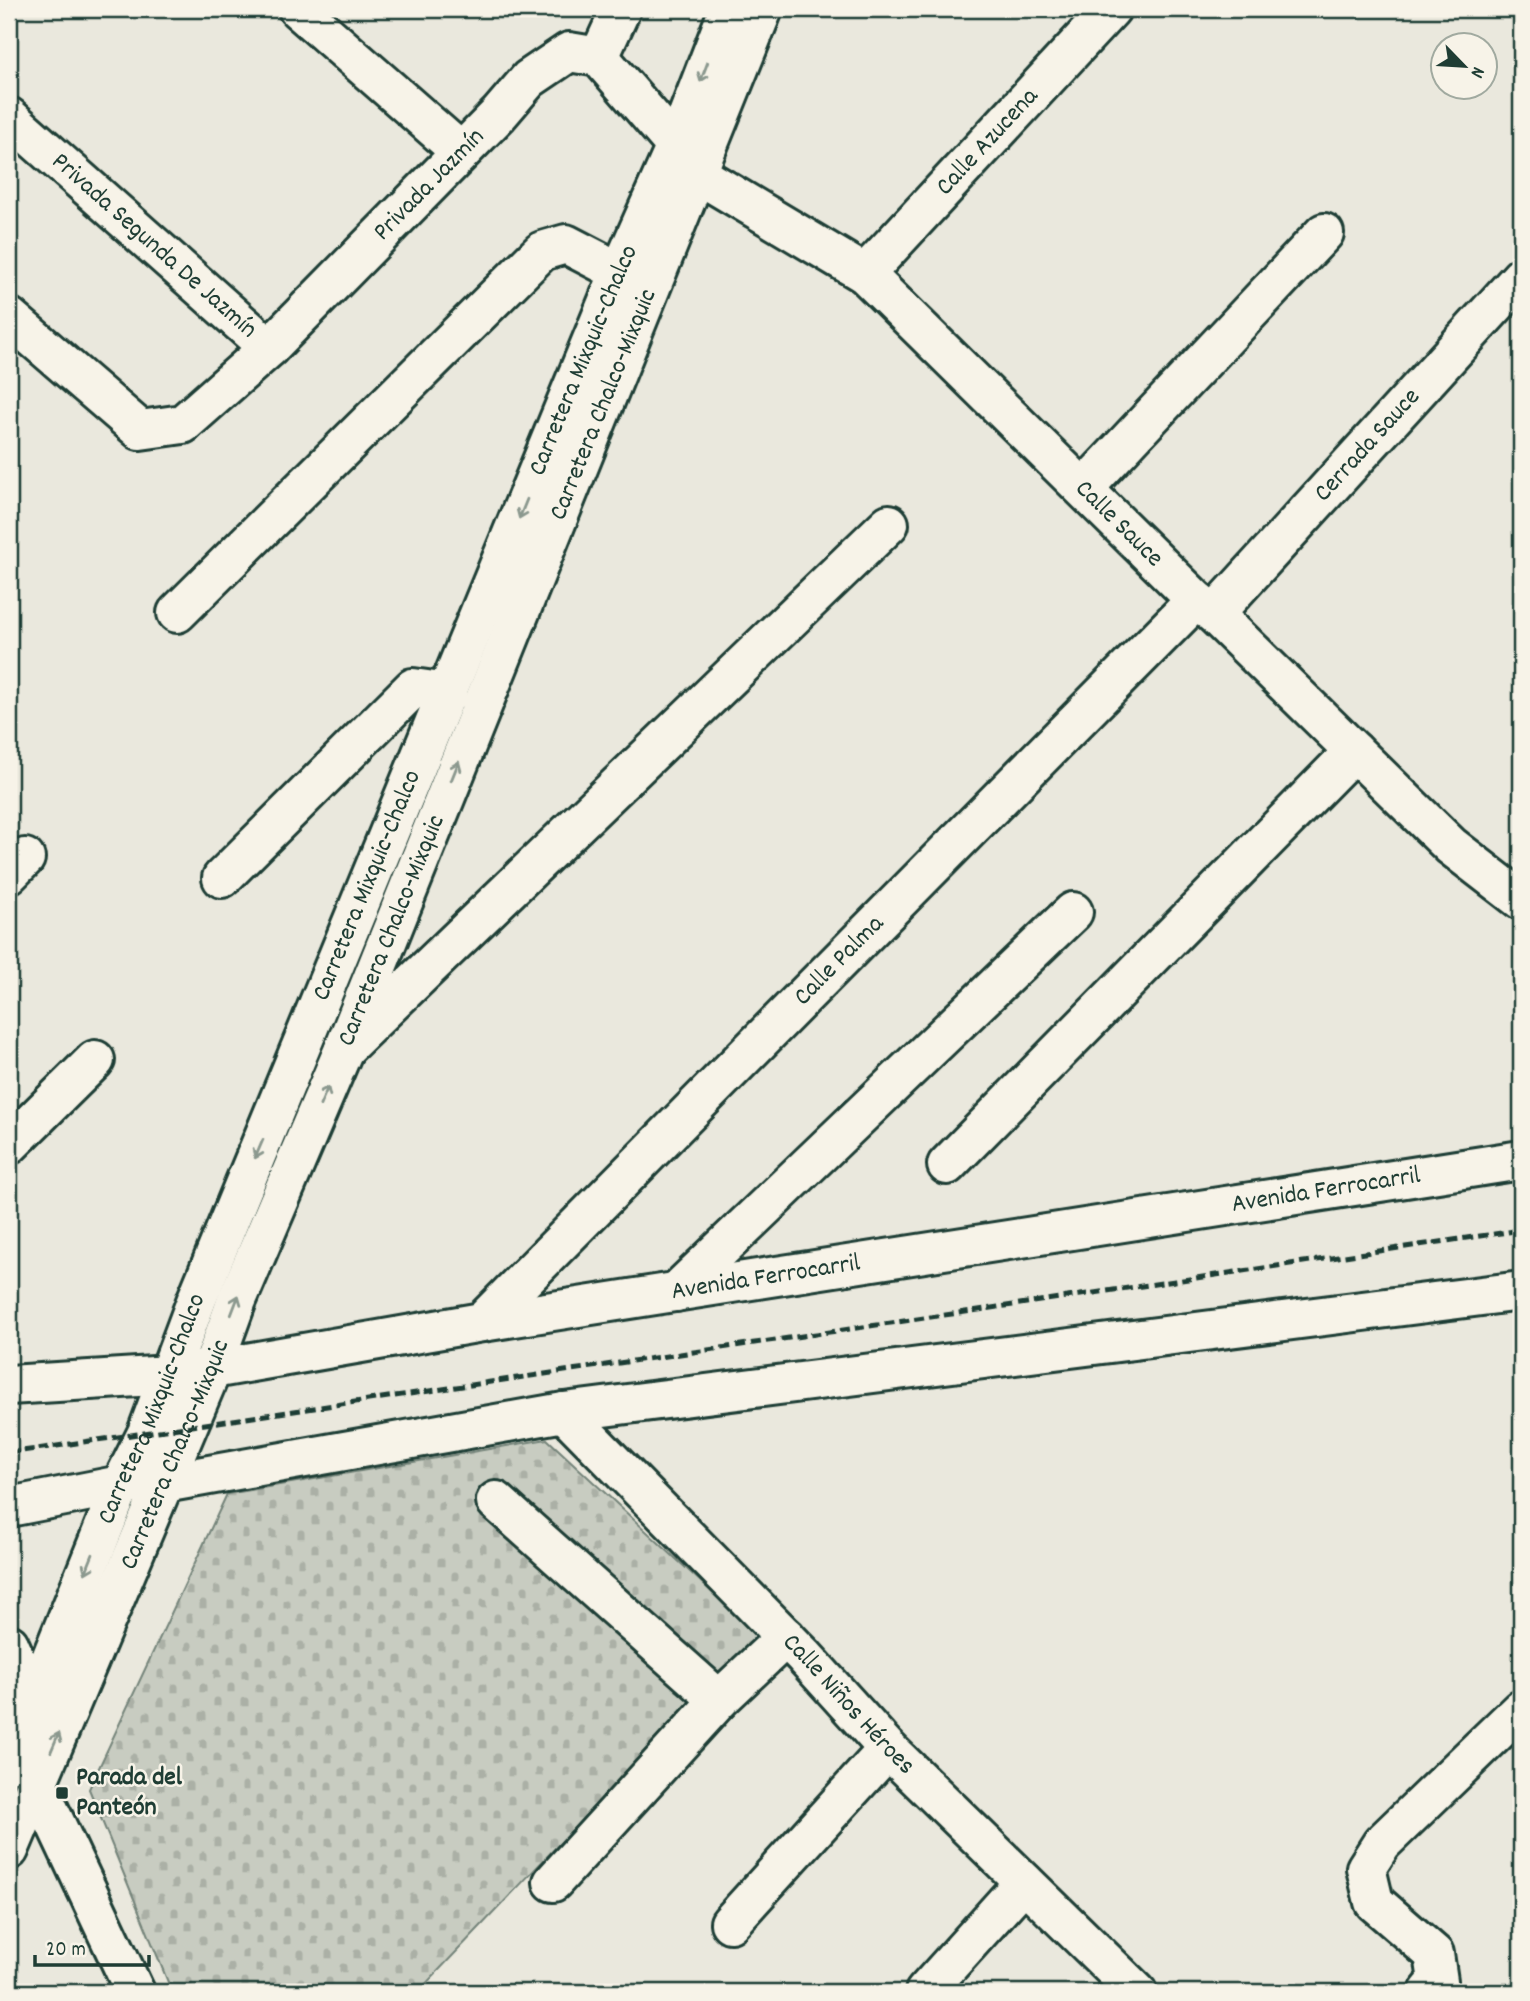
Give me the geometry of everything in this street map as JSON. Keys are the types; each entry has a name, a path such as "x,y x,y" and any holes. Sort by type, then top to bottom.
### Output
{"street":[{"path":"298,9 461,152"},
{"path":"621,9 599,57 686,160"},
{"name":"Carretera Chalco-Mixquic","path":"9,1850 23,1774 164,1483 212,1369 237,1300 344,1049 686,160 764,9"},
{"name":"Calle Azucena","path":"865,274 1111,9"},
{"name":"Carretera Mixquic-Chalco","path":"23,1774 34,1700 121,1485 147,1433 202,1286 620,272 686,160 717,17"},
{"name":"Privada Jazmín","path":"9,317 140,430 183,424 269,348 499,114 529,79 569,52 599,57"},
{"name":"Privada Segunda De Jazmín","path":"9,117 269,348"},
{"name":"Calle Sauce","path":"686,160 865,274 1451,846 1521,900"},
{"path":"1084,488 1324,233"},
{"path":"177,613 542,251 566,244 620,272"},
{"name":"Cerrada Sauce","path":"1205,607 1521,277"},
{"path":"344,1049 889,524"},
{"name":"Calle Palma","path":"482,1322 1205,607"},
{"path":"222,878 413,688 448,693"},
{"path":"947,1165 1354,751"},
{"path":"676,1292 1073,912"},
{"path":"9,1145 95,1060"},
{"name":"Avenida Ferrocarril","path":"9,1385 170,1375 212,1369 482,1322 1521,1160"},
{"path":"9,1507 121,1485 164,1483 564,1412 1521,1291"},
{"name":"Calle Niños Héroes","path":"564,1412 786,1637 888,1749 1137,1992"},
{"path":"496,1501 719,1700"},
{"path":"553,1882 719,1700 786,1637"},
{"path":"9,1644 34,1700"},
{"path":"1433,1987 1434,1954 1374,1902 1366,1868 1382,1843 1521,1709"},
{"path":"730,1923 888,1749"},
{"path":"23,1774 135,1992"},
{"path":"925,1992 1024,1882"}],"green space":[{"path":"547,1439 758,1635 418,1992 172,1992 89,1789 227,1494"}],"railway":[{"path":"9,1453 1521,1230"}],"place":[{"name":"Parada del Panteón","path":"62,1793"}]}
